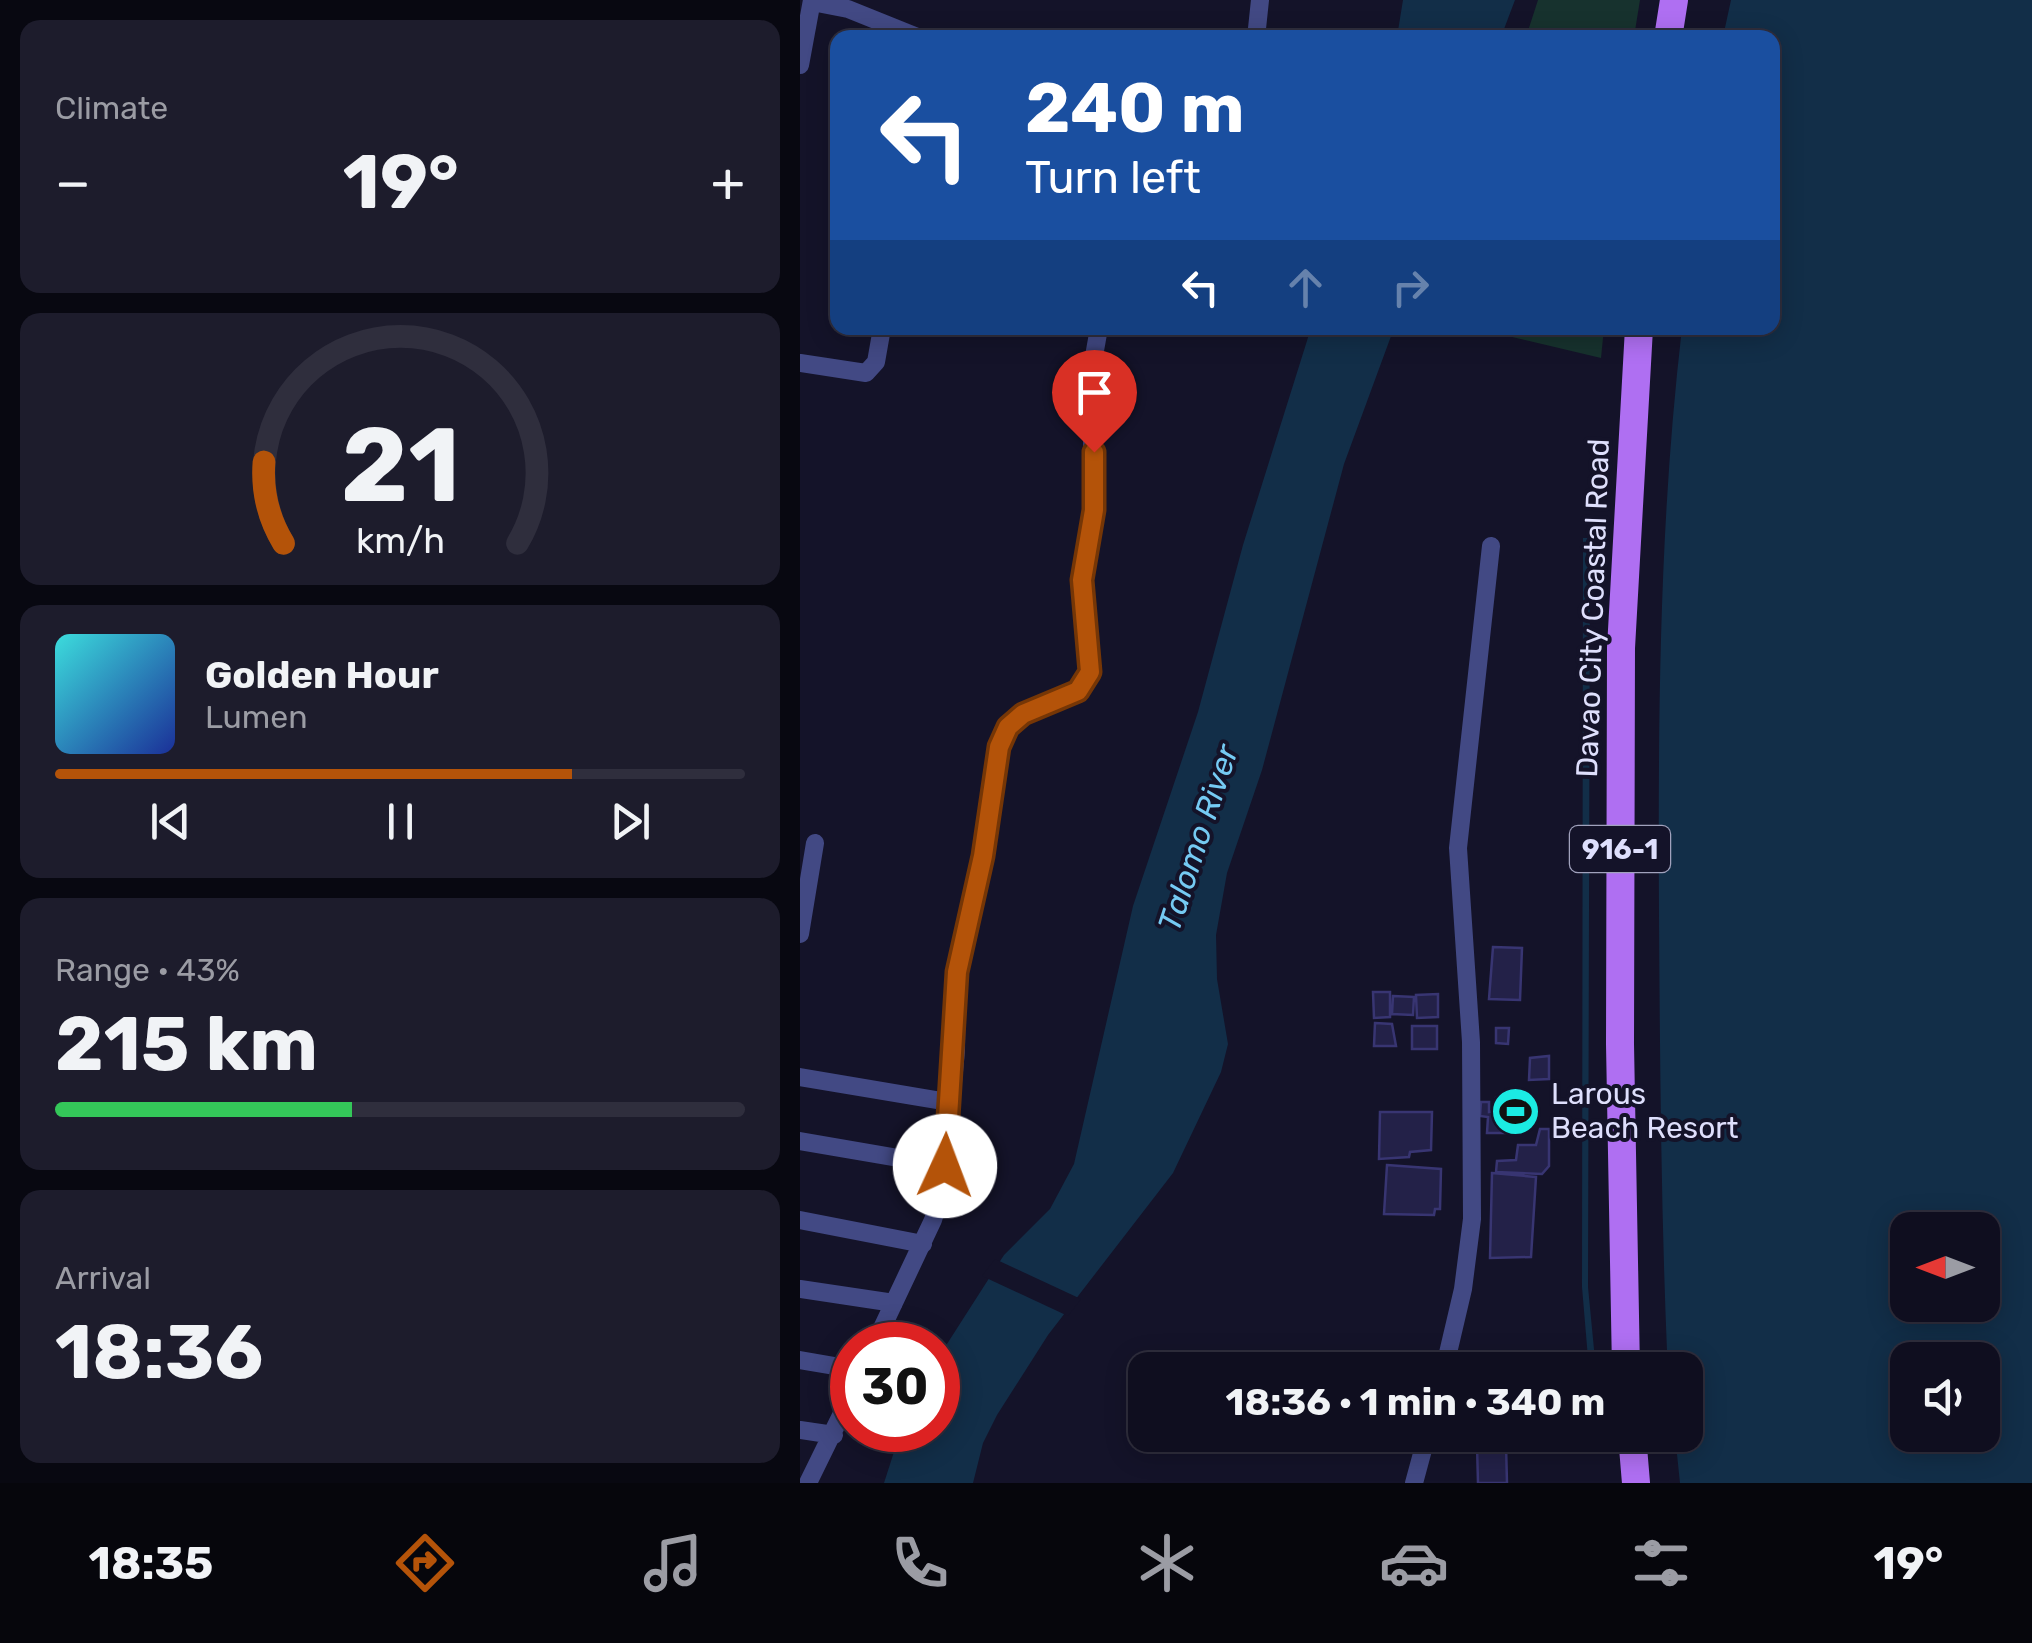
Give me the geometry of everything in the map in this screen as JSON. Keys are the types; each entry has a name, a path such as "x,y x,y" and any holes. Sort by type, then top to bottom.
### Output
{"main road":[{"path":"1669,30 1674,0"},
{"name":"Davao City Coastal Road","path":"1626,1352 1620,1102 1620,666 1639,335"},
{"path":"1633,1452 1636,1483"}],"street":[{"path":"1257,30 1260,0"},
{"path":"800,65 812,1 848,9 900,30"},
{"path":"800,363 866,373 876,362 881,335"},
{"path":"885,1322 939,1202 956,1050 957,972 983,856 999,747 1008,727 1023,714 1078,691 1090,672 1082,580 1094,510 1091,373 1098,335"},
{"path":"1448,1352 1472,1220 1471,1042 1458,848 1491,546"},
{"path":"800,934 814,843"},
{"path":"800,1077 948,1102"},
{"path":"800,1142 945,1166"},
{"path":"800,1220 923,1244"},
{"path":"800,1289 894,1303"},
{"path":"800,1360 830,1365"},
{"path":"800,1430 830,1434"},
{"path":"808,1483 830,1442"},
{"path":"1414,1483 1422,1452"}],"green space":[{"path":"1538,0 1640,0 1635,30 1528,30"},
{"path":"1504,335 1603,335 1601,358"}],"water":[{"path":"1403,0 1515,0 1504,30 1398,30"},
{"path":"1731,0 2032,0 2032,1483 1680,1483 1677,1452 1703,1452 1703,1352 1667,1351 1659,770 1669,475 1681,335 1780,335 1780,30 1725,30"},
{"name":"Talomo River","path":"1309,335 1391,335 1344,464 1262,770 1227,873 1216,935 1217,979 1228,1044 1221,1072 1173,1173 1048,1335 997,1415 983,1443 973,1483 884,1483 894,1452 960,1452 960,1324 1004,1255 1050,1209 1074,1164 1133,906 1198,712 1243,545"},
{"path":"1583,538 1590,538 1588,1287 1594,1352 1587,1352 1582,1287"}],"pier":[{"path":"995,1259 1081,1299 1068,1316 982,1276"}],"building":[{"path":"1493,947 1522,948 1520,1000 1489,999"},
{"path":"1373,992 1390,992 1390,1017 1374,1018"},
{"path":"1438,994 1438,1017 1417,1018 1416,995"},
{"path":"1393,996 1414,997 1413,1015 1392,1014"},
{"path":"1375,1023 1392,1024 1396,1046 1374,1046"},
{"path":"1412,1026 1437,1026 1437,1049 1412,1049"},
{"path":"1496,1028 1509,1028 1508,1044 1496,1043"},
{"path":"1549,1056 1549,1079 1529,1080 1530,1058"},
{"path":"1511,1097 1511,1133 1487,1133 1488,1117 1480,1116 1481,1102 1489,1102 1489,1112 1495,1111 1496,1098"},
{"path":"1380,1112 1432,1112 1431,1150 1410,1152 1409,1157 1379,1159"},
{"path":"1540,1129 1549,1129 1549,1166 1542,1174 1496,1172 1497,1161 1516,1160 1518,1145 1536,1145"},
{"path":"1387,1165 1441,1169 1440,1209 1435,1209 1434,1215 1384,1214"},
{"path":"1492,1173 1536,1177 1531,1257 1490,1258"},
{"path":"1477,1452 1506,1452 1507,1483 1478,1483"}],"place":[{"name":"Larous Beach Resort","path":"1516,1111"}],"route":[{"path":"945,1166 948,1102 956,1050 957,972 989,824 992,777 999,747 1008,727 1023,714 1078,691 1090,672 1082,580 1094,510 1094,452"}]}
